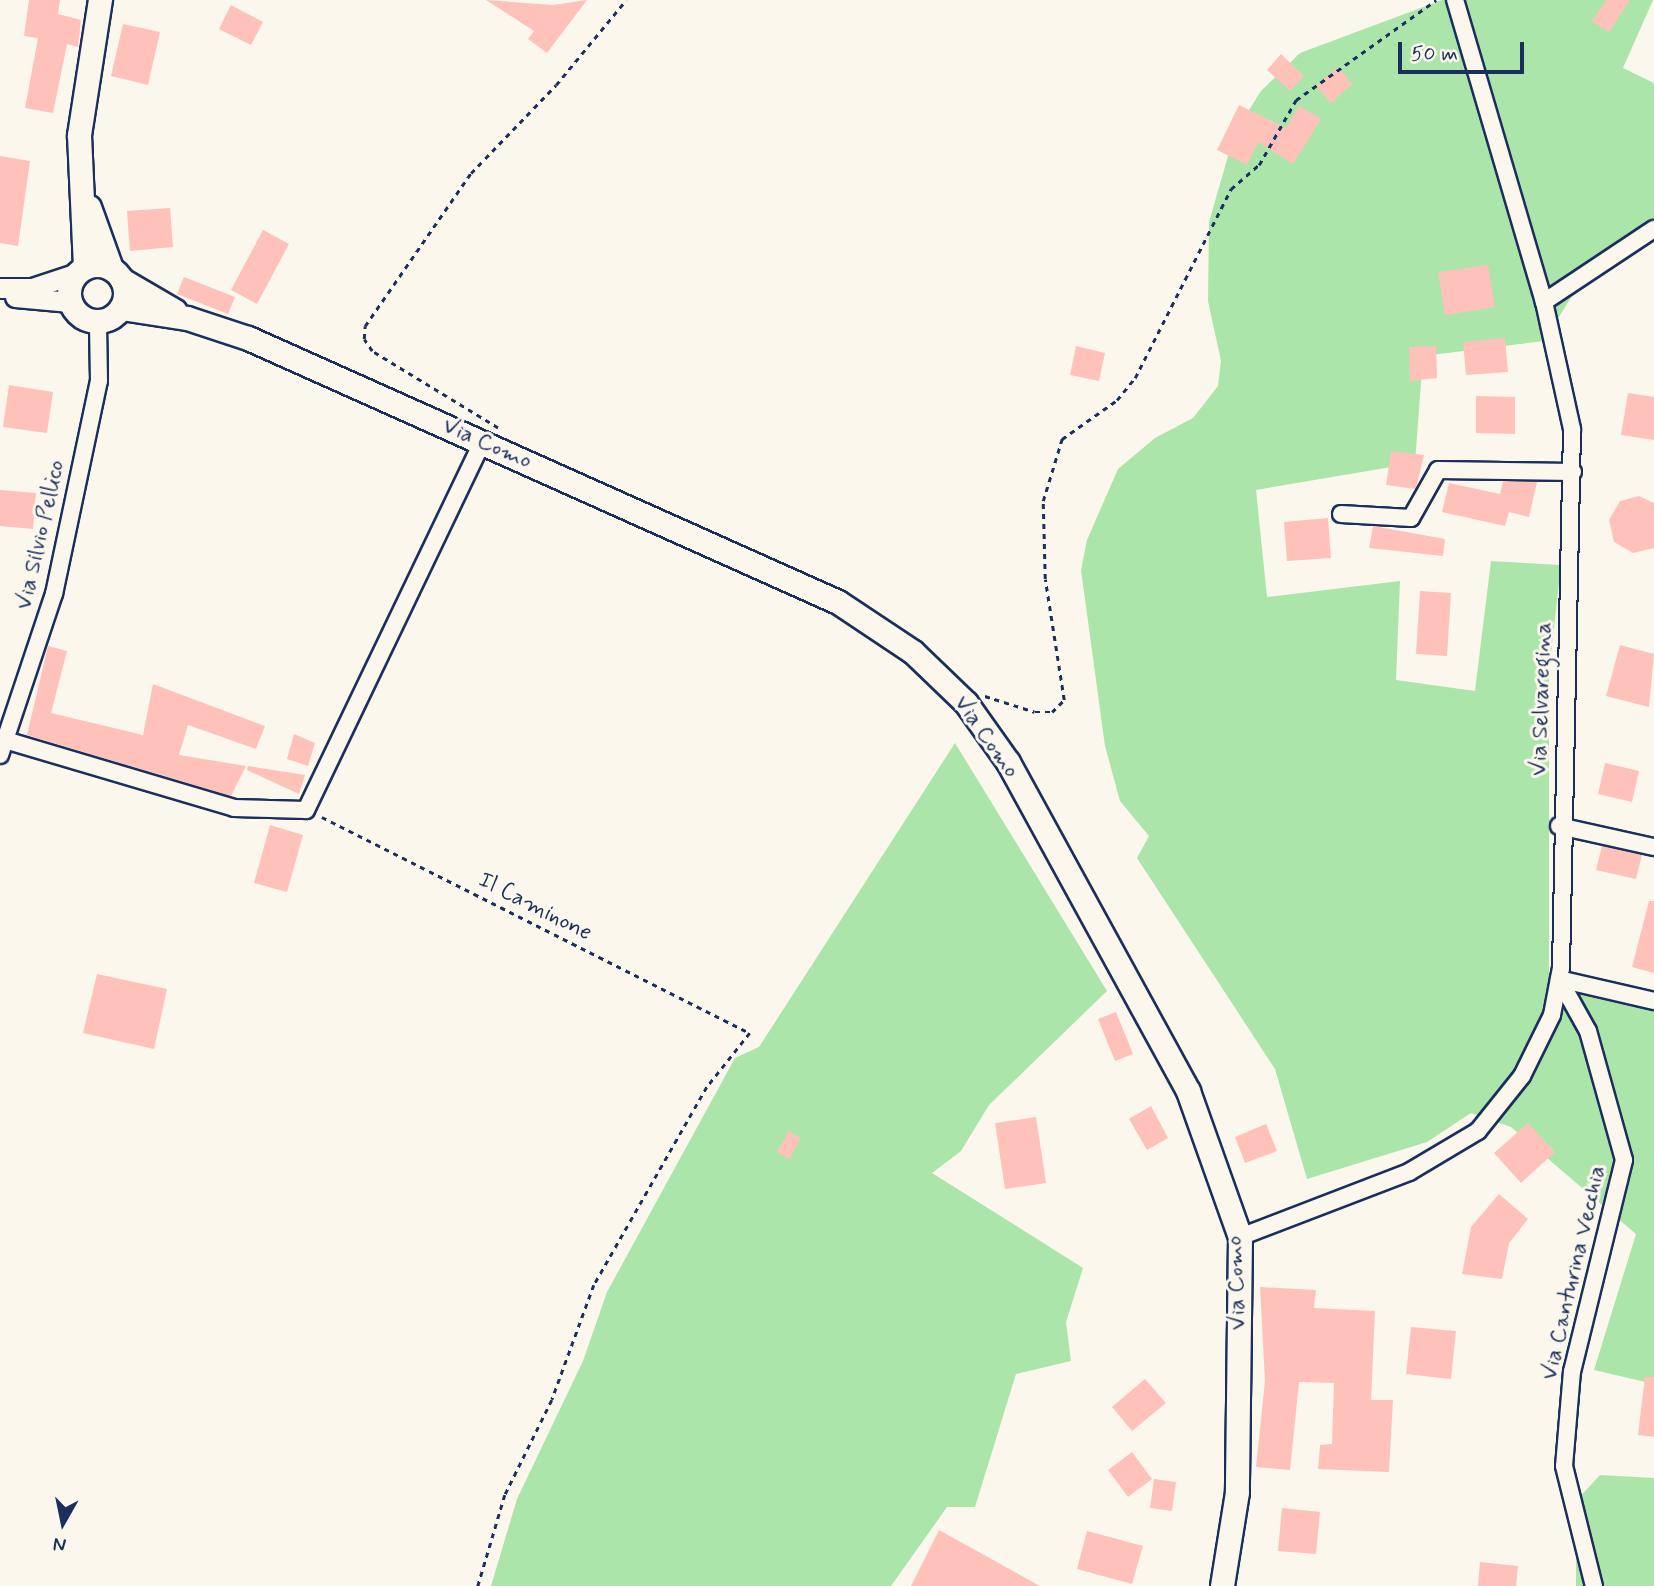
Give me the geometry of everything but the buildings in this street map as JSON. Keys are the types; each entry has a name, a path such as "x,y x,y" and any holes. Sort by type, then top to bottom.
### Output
{"main road":[{"path":"79,181 117,274 121,308 99,321 86,319 71,302 81,270 79,181 80,112 100,0"},
{"path":"81,270 117,274"},
{"name":"Via Como","path":"117,274 187,318 308,363 838,602 887,632 953,689 1008,762 1188,1091 1240,1237 1237,1492 1222,1586"},
{"name":"Via Como","path":"121,308 187,318"}],"street":[{"name":"Via Selvaregina","path":"1240,1237 1409,1172 1478,1131 1522,1076 1552,1015 1559,979 1559,826 1573,472 1572,429 1544,302 1455,0"},
{"path":"1544,302 1654,229"},
{"path":"0,288 32,288 81,270"},
{"path":"0,296 71,302"},
{"name":"Via Silvio Pellico","path":"2,748 54,594 99,381 99,321"},
{"path":"2,748 234,808 306,810 482,443"},
{"path":"1341,514 1411,518 1438,470 1573,472"},
{"path":"1559,826 1654,847"},
{"path":"1559,979 1654,1001"},
{"name":"Via Canturina Vecchia","path":"1559,979 1588,1031 1624,1160 1572,1371 1564,1466 1594,1586"}],"path":[{"path":"511,455 496,424 372,351 364,339 365,326 471,173 556,85 626,0"},
{"path":"979,694 1035,712 1052,712 1064,700 1045,579 1043,501 1062,439 1117,400 1135,378 1231,189 1259,164 1296,100 1436,0"},
{"name":"Il Caminone","path":"306,810 750,1033 707,1087 594,1285 552,1400 505,1495 478,1586"}],"green space":[{"path":"1442,0 1653,0 1623,68 1654,83 1654,226 1585,275 1544,341 1423,356 1415,463 1256,490 1267,597 1400,581 1396,680 1475,691 1491,561 1561,565 1549,672 1549,987 1654,995 1654,1384 1594,1370 1636,1234 1511,1127 1471,1113 1427,1142 1307,1179 1275,1069 1137,858 1149,836 1120,801 1105,746 1081,570 1087,540 1118,469 1155,438 1193,418 1218,386 1221,361 1208,301 1209,222 1235,132 1261,91 1300,53"},
{"path":"955,743 1107,991 989,1105 961,1151 932,1173 1083,1268 1066,1322 1071,1361 1016,1374 975,1507 947,1507 891,1586 491,1586 517,1499 583,1361 607,1292 735,1058 759,1047"},
{"path":"1600,1475 1654,1478 1654,1586 1576,1586 1576,1501"}]}
